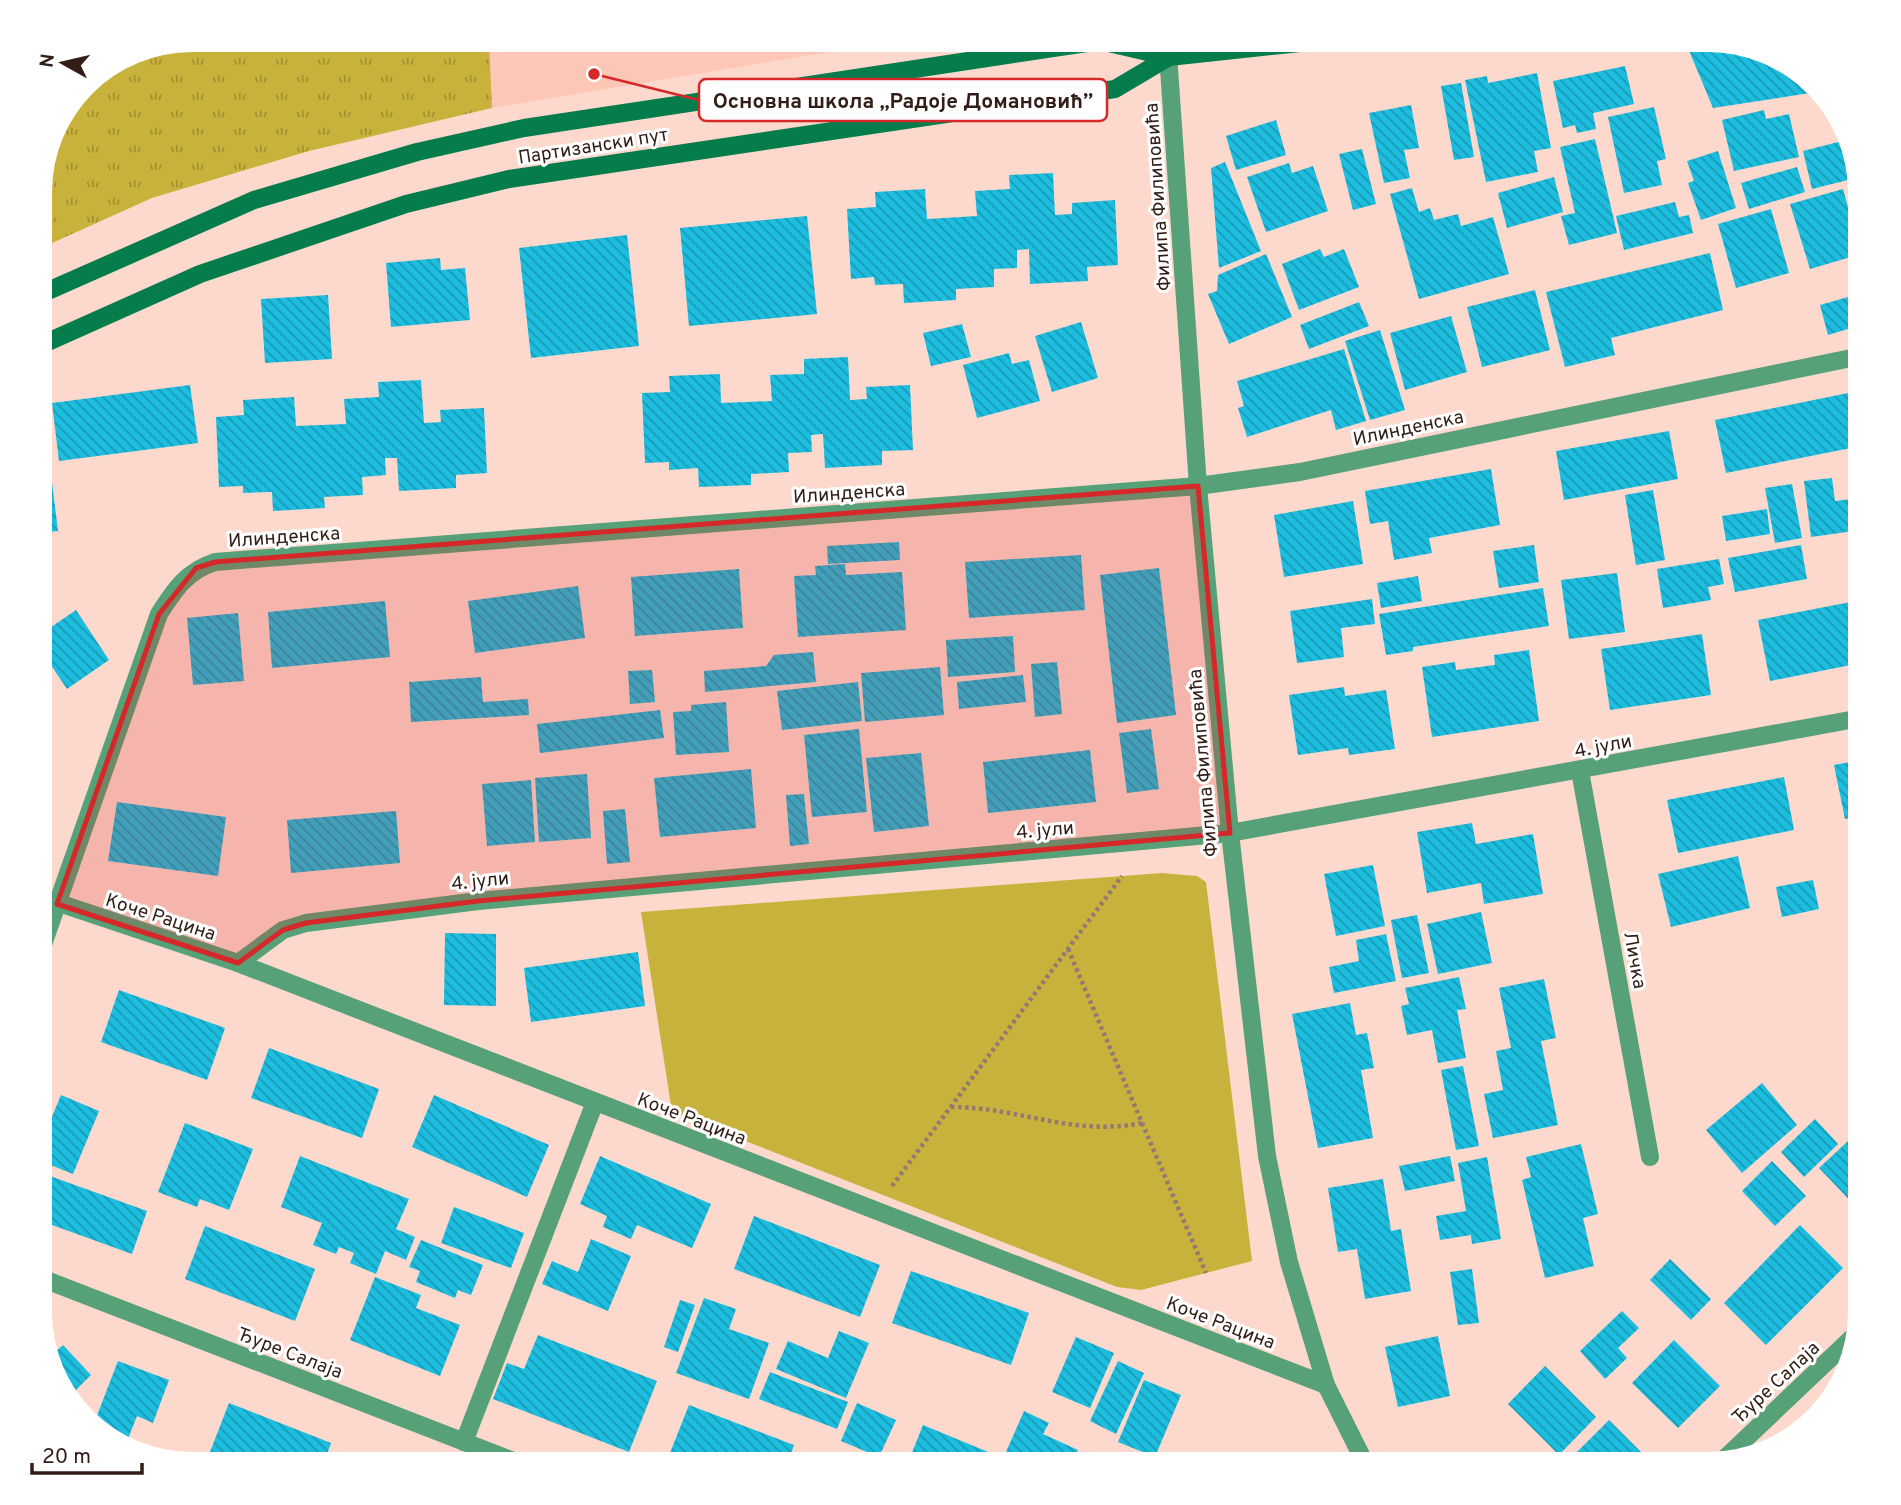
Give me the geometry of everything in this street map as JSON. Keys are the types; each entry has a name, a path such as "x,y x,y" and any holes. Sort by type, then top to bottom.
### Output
{"main road":[{"name":"Партизански пут","path":"53,289 254,200 417,152 524,128 1021,53"},
{"name":"Партизански пут","path":"53,340 200,274 406,204 509,179 1115,89 1163,53"}],"street":[{"name":"Филипа Филиповића","path":"1168,53 1198,486 1230,833 1267,1156 1289,1262 1326,1385 1360,1452"},
{"name":"Илинденска","path":"53,890 159,614 178,585 196,568 215,562 1198,486 1300,472 1848,359"},
{"name":"4. јули","path":"237,962 283,930 332,920 478,901 1230,833 1848,720"},
{"name":"Личка","path":"1580,771 1650,1157"},
{"name":"Коче Рацина","path":"53,901 237,962 1326,1385"},
{"path":"464,1441 595,1102"},
{"name":"Ђуре Салаја","path":"53,1283 492,1452"},
{"name":"Ђуре Салаја","path":"1733,1450 1845,1345"}],"path":[{"path":"885,1195 1122,876"},
{"path":"1068,948 1206,1273"},
{"path":"951,1107 984,1107 1086,1129 1115,1129 1142,1123"}],"highlighted area":[{"path":"1198,486 1230,833 478,901 306,923 283,930 238,963 57,904 159,614 196,568 215,562"}],"shaded area":[{"path":"490,53 824,53 492,108"}],"green space":[{"path":"192,53 490,53 492,108 309,151 152,198 53,243 54,174 57,156 67,131 81,107 90,98 98,98 100,87 122,71 147,60"},
{"path":"1162,873 1197,876 1206,882 1252,1261 1141,1290 1117,1287 672,1112 641,912"}],"building":[{"path":"1690,53 1745,57 1786,76 1807,93 1713,108"},
{"path":"1625,66 1634,104 1593,113 1596,129 1577,133 1575,125 1563,128 1553,81"},
{"path":"1537,73 1551,148 1534,151 1538,172 1486,182 1465,80 1487,76 1488,83"},
{"path":"1461,83 1474,157 1454,160 1441,86"},
{"path":"1411,105 1419,148 1404,150 1410,178 1384,183 1369,113"},
{"path":"1654,107 1666,159 1657,161 1662,185 1624,193 1608,117"},
{"path":"1764,110 1766,119 1789,114 1799,157 1734,171 1722,120"},
{"path":"1276,120 1286,155 1236,170 1226,136"},
{"path":"1595,139 1617,233 1569,245 1561,216 1575,213 1560,147"},
{"path":"1839,142 1848,180 1812,189 1803,151"},
{"path":"1362,149 1376,204 1353,210 1339,154"},
{"path":"1718,151 1736,208 1701,220 1688,183 1694,181 1687,161"},
{"path":"1225,162 1261,251 1219,268 1211,168"},
{"path":"1289,163 1292,173 1313,166 1328,211 1266,232 1247,177"},
{"path":"1797,167 1805,192 1749,209 1741,183"},
{"path":"1053,173 1055,215 1072,214 1072,203 1115,200 1118,265 1087,267 1088,281 1030,284 1029,249 1017,250 1017,268 994,269 994,287 956,289 956,300 904,303 903,284 875,285 874,277 851,279 847,209 876,207 875,192 925,189 927,219 977,216 975,191 1010,189 1009,175"},
{"path":"1554,177 1563,212 1507,228 1498,193"},
{"path":"1412,188 1419,212 1430,208 1434,220 1458,214 1461,226 1493,217 1509,274 1419,299 1390,194"},
{"path":"1843,189 1848,207 1848,258 1810,269 1790,204"},
{"path":"1675,202 1679,217 1689,215 1693,233 1624,250 1616,216"},
{"path":"1771,209 1789,273 1736,288 1718,224"},
{"path":"807,216 817,314 689,326 680,228"},
{"path":"627,235 639,346 531,358 519,248"},
{"path":"1320,249 1324,257 1344,249 1359,287 1299,310 1282,264"},
{"path":"1710,253 1723,310 1611,338 1615,355 1565,367 1546,292"},
{"path":"1266,254 1292,317 1229,344 1208,294 1217,291 1218,275"},
{"path":"440,258 441,270 465,268 470,320 391,327 386,263"},
{"path":"1535,290 1550,350 1482,367 1467,307"},
{"path":"328,295 332,359 265,363 261,299"},
{"path":"1848,297 1848,329 1828,335 1820,305"},
{"path":"1359,302 1369,326 1309,349 1300,325"},
{"path":"1451,316 1467,372 1405,390 1390,333"},
{"path":"1081,322 1098,378 1052,392 1035,336"},
{"path":"962,324 971,357 931,366 923,333"},
{"path":"1380,330 1405,410 1370,420 1345,341"},
{"path":"1344,349 1366,421 1336,430 1331,410 1247,437 1238,408 1244,406 1237,381"},
{"path":"1009,353 1012,364 1029,360 1040,401 977,418 963,365"},
{"path":"848,357 850,400 867,399 866,387 910,385 913,450 882,451 882,465 825,468 823,434 811,435 812,452 788,453 789,472 751,474 751,485 699,487 698,468 669,470 669,462 645,463 642,393 670,392 669,376 720,374 721,403 772,401 770,375 804,374 804,359"},
{"path":"421,380 424,423 441,422 440,410 484,408 487,473 456,475 456,488 399,491 397,458 385,458 386,475 362,477 363,495 324,497 325,508 273,511 272,492 243,493 243,486 219,487 216,417 244,415 243,400 294,397 296,426 346,424 344,399 379,397 378,382"},
{"path":"190,385 198,443 59,461 53,403"},
{"path":"1848,393 1848,449 1726,473 1715,420"},
{"path":"1669,431 1678,479 1564,500 1556,451"},
{"path":"1491,469 1500,525 1429,538 1432,553 1394,560 1388,521 1370,524 1365,491"},
{"path":"1832,478 1835,501 1848,500 1848,532 1811,537 1804,481"},
{"path":"1792,484 1802,538 1775,543 1765,488"},
{"path":"53,490 58,531 53,532"},
{"path":"1653,490 1665,560 1636,565 1625,495"},
{"path":"1353,501 1363,564 1284,577 1274,515"},
{"path":"1767,509 1770,534 1726,541 1722,516"},
{"path":"899,542 900,560 828,564 827,546"},
{"path":"1534,545 1539,582 1499,588 1493,551"},
{"path":"1801,545 1807,579 1735,592 1728,558"},
{"path":"1081,555 1085,610 969,618 965,562"},
{"path":"1719,559 1724,584 1708,587 1711,600 1663,608 1657,569"},
{"path":"845,564 846,575 902,572 906,630 798,637 794,576 816,575 815,566"},
{"path":"1159,568 1176,715 1117,723 1100,575"},
{"path":"739,569 743,628 635,636 631,577"},
{"path":"1617,573 1625,632 1569,639 1561,580"},
{"path":"1418,576 1422,601 1381,608 1377,583"},
{"path":"578,586 585,638 475,653 468,601"},
{"path":"1543,588 1549,626 1413,647 1413,651 1386,655 1379,614"},
{"path":"1372,599 1375,624 1341,628 1344,657 1297,663 1290,611"},
{"path":"385,601 390,657 272,668 268,612"},
{"path":"1848,603 1848,666 1770,681 1758,620"},
{"path":"76,610 109,660 67,689 53,668 53,626"},
{"path":"238,613 244,681 193,685 187,618"},
{"path":"1702,634 1711,695 1610,710 1601,649"},
{"path":"1013,636 1015,672 948,677 946,640"},
{"path":"1529,650 1539,721 1432,737 1422,667 1455,662 1456,670 1495,665 1494,655"},
{"path":"813,652 816,682 705,692 704,671 766,666 774,655"},
{"path":"1057,662 1062,714 1035,717 1031,664"},
{"path":"940,667 944,715 865,722 861,673"},
{"path":"652,670 655,702 630,704 628,671"},
{"path":"1023,675 1026,702 959,709 957,682"},
{"path":"481,677 483,702 528,699 529,715 411,722 409,682"},
{"path":"858,682 862,721 782,730 777,691"},
{"path":"1344,687 1345,696 1386,690 1395,749 1349,755 1348,748 1298,755 1289,695"},
{"path":"726,702 729,752 676,755 673,712 691,711 691,705"},
{"path":"660,710 664,738 540,753 537,724"},
{"path":"859,729 867,812 812,817 804,735"},
{"path":"1151,729 1159,789 1127,793 1119,733"},
{"path":"1090,750 1096,802 988,813 983,762"},
{"path":"921,753 929,826 874,832 866,758"},
{"path":"1848,762 1848,818 1845,819 1834,765"},
{"path":"751,769 756,828 660,837 654,778"},
{"path":"587,774 591,838 539,842 535,778"},
{"path":"1784,777 1794,830 1678,853 1667,800"},
{"path":"531,780 535,842 487,846 482,784"},
{"path":"804,794 809,844 790,846 786,795"},
{"path":"117,802 226,817 218,876 108,861"},
{"path":"625,809 630,862 607,864 603,811"},
{"path":"396,811 400,863 291,873 287,820"},
{"path":"1472,823 1476,844 1533,834 1543,894 1484,904 1481,883 1427,893 1417,832"},
{"path":"1738,856 1750,908 1671,927 1658,874"},
{"path":"1373,865 1385,926 1336,936 1324,874"},
{"path":"1813,880 1819,909 1782,917 1776,887"},
{"path":"1481,912 1492,963 1438,974 1427,924"},
{"path":"1417,915 1429,973 1402,978 1391,920"},
{"path":"445,933 496,934 496,1006 444,1005"},
{"path":"1386,934 1396,981 1334,993 1329,967 1359,961 1356,940"},
{"path":"638,952 645,1006 531,1022 524,968"},
{"path":"1459,977 1466,1009 1457,1010 1466,1058 1438,1063 1432,1030 1407,1035 1401,1006 1409,1004 1405,988"},
{"path":"1544,979 1556,1038 1541,1041 1558,1125 1493,1138 1484,1094 1503,1090 1496,1051 1511,1048 1499,988"},
{"path":"119,990 225,1028 207,1080 101,1042"},
{"path":"1350,1003 1356,1035 1367,1033 1374,1068 1361,1070 1373,1138 1318,1148 1292,1014"},
{"path":"269,1048 379,1089 362,1138 251,1098"},
{"path":"1463,1066 1479,1146 1456,1150 1441,1070"},
{"path":"1762,1083 1797,1125 1742,1173 1706,1130"},
{"path":"61,1095 99,1111 73,1174 53,1166 53,1114"},
{"path":"434,1095 549,1145 527,1197 412,1147"},
{"path":"1815,1119 1838,1144 1804,1177 1781,1152"},
{"path":"185,1123 253,1149 229,1210 200,1199 197,1207 158,1192"},
{"path":"1848,1141 1848,1198 1819,1168"},
{"path":"1581,1144 1598,1214 1583,1218 1594,1266 1545,1278 1522,1180 1531,1177 1526,1157"},
{"path":"300,1156 409,1199 396,1229 415,1237 406,1260 385,1251 376,1274 350,1263 354,1253 339,1247 336,1254 313,1245 322,1223 281,1207"},
{"path":"600,1156 711,1204 692,1248 637,1225 631,1239 603,1227 607,1216 580,1204"},
{"path":"1450,1156 1455,1181 1405,1191 1399,1166"},
{"path":"1487,1157 1501,1239 1472,1244 1471,1235 1440,1240 1436,1216 1466,1211 1458,1163"},
{"path":"1772,1161 1806,1196 1775,1226 1742,1191"},
{"path":"53,1177 147,1211 132,1254 53,1225"},
{"path":"1383,1179 1391,1231 1401,1229 1411,1291 1365,1299 1357,1249 1338,1252 1328,1188"},
{"path":"454,1207 524,1233 511,1268 441,1243"},
{"path":"754,1216 880,1265 860,1317 734,1269"},
{"path":"1800,1225 1843,1268 1766,1345 1724,1303"},
{"path":"205,1226 315,1269 295,1321 185,1279"},
{"path":"591,1239 631,1256 608,1311 542,1284 552,1261 578,1272"},
{"path":"421,1240 483,1265 471,1295 458,1290 455,1298 416,1282 420,1271 409,1267"},
{"path":"1670,1259 1711,1299 1691,1320 1650,1280"},
{"path":"1472,1269 1479,1323 1458,1325 1450,1272"},
{"path":"911,1271 1029,1313 1011,1365 892,1323"},
{"path":"375,1277 421,1295 416,1308 460,1325 440,1376 350,1340"},
{"path":"704,1298 736,1309 729,1329 769,1343 749,1399 676,1373"},
{"path":"680,1300 695,1305 678,1352 664,1347"},
{"path":"1622,1311 1639,1328 1618,1348 1627,1358 1605,1379 1580,1351"},
{"path":"839,1331 869,1343 846,1398 776,1369 788,1341 828,1358"},
{"path":"538,1335 657,1381 629,1452 493,1399 507,1363 524,1369"},
{"path":"1438,1336 1450,1396 1398,1407 1385,1347"},
{"path":"1076,1337 1114,1353 1090,1408 1052,1392"},
{"path":"1674,1340 1720,1386 1678,1428 1632,1383"},
{"path":"63,1345 91,1375 76,1390 63,1366 57,1350"},
{"path":"118,1361 169,1380 153,1423 137,1416 129,1437 97,1415"},
{"path":"1118,1361 1144,1373 1116,1434 1090,1421"},
{"path":"1545,1366 1596,1417 1562,1452 1556,1452 1508,1404"},
{"path":"770,1372 848,1402 837,1429 759,1399"},
{"path":"1144,1380 1181,1395 1157,1452 1143,1452 1118,1442"},
{"path":"229,1403 331,1443 328,1452 210,1452"},
{"path":"857,1403 896,1420 881,1452 867,1452 841,1441"},
{"path":"689,1405 794,1445 792,1452 670,1452"},
{"path":"1024,1411 1049,1423 1043,1434 1078,1450 1077,1452 1006,1452"},
{"path":"1609,1420 1641,1452 1577,1452"},
{"path":"923,1425 988,1452 912,1452"}],"place":[{"name":"Основна школа „Радоје Домановић”","path":"594,74"}]}
